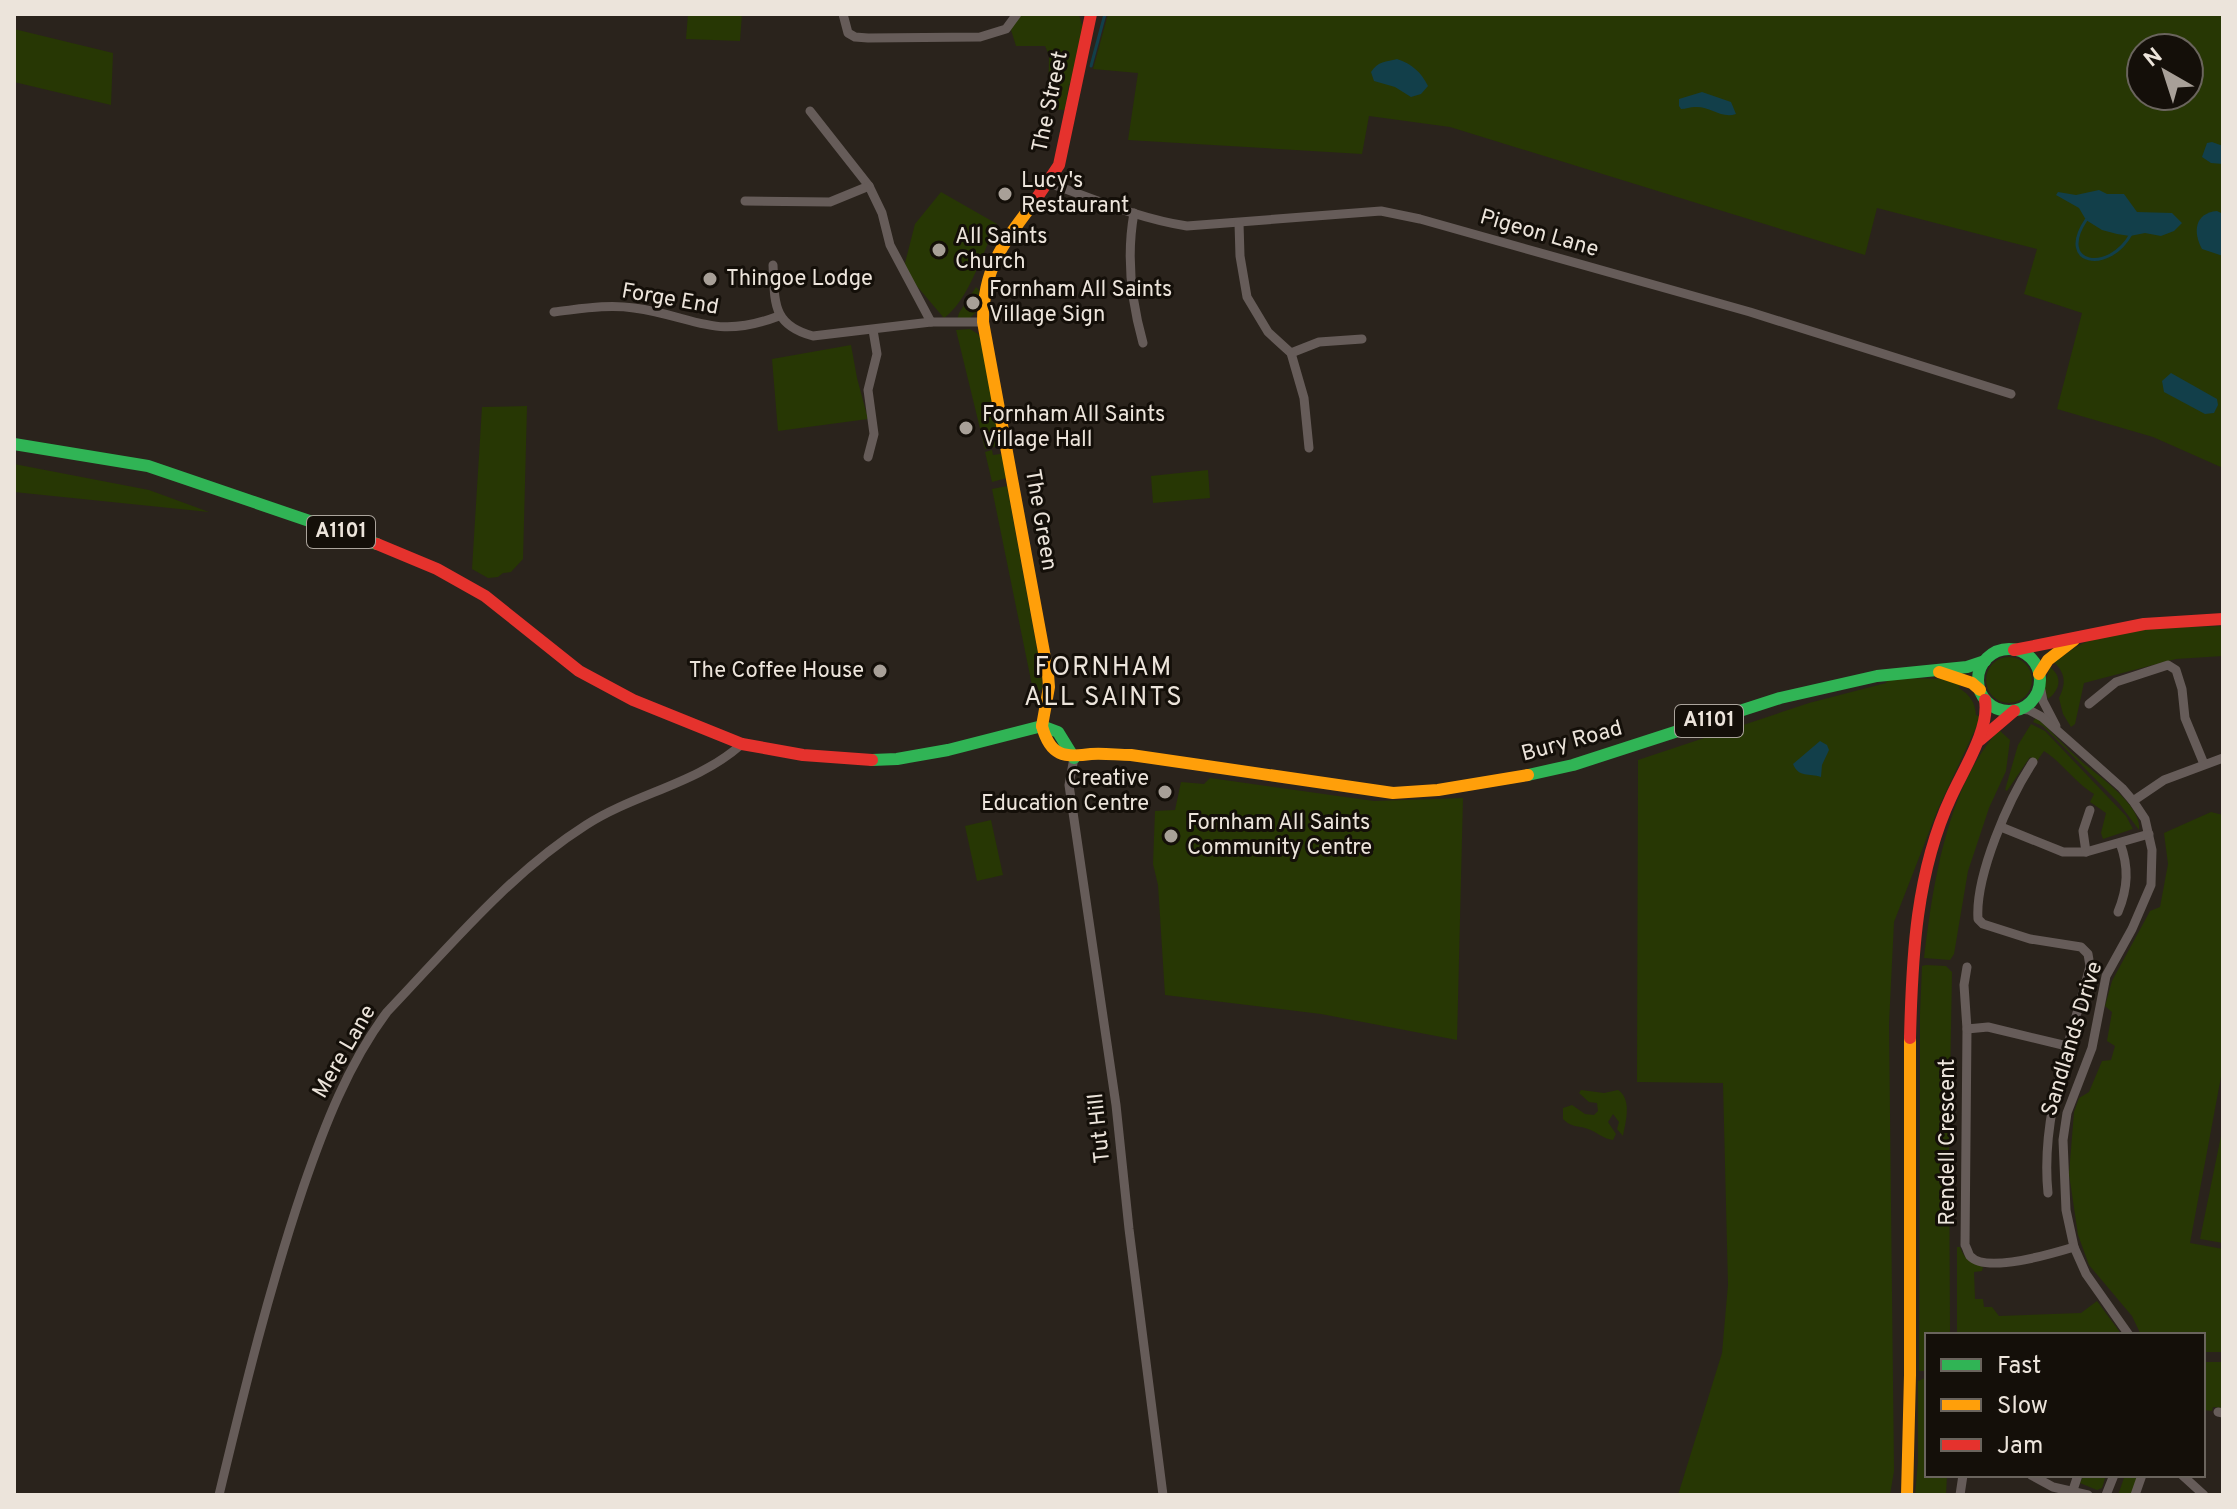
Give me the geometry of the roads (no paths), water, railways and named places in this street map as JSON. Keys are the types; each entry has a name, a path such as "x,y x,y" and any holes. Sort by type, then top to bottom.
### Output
{"main road":[{"name":"The Street","path":"983,322 985,289 1001,246 1059,165 1091,14"},
{"name":"The Green","path":"983,322 1048,674 1049,687 1042,726"},
{"name":"A1101","path":"14,444 148,466 382,546 437,569 485,596 579,671 633,700 742,744 803,755 861,760 897,759 948,750 1042,726"},
{"path":"1907,1495 1912,961 1931,850 1952,793 1978,743 1987,711 1978,680 1985,661 1998,652 2144,624 2223,619"},
{"path":"1978,743 2036,695 2048,660 2077,637"},
{"path":"2014,650 2030,658 2040,680"},
{"name":"Bury Road","path":"1074,758 1093,754 1131,755 1393,793 1438,790 1573,765 1780,698 1877,676 1967,667 1985,661"},
{"name":"Bury Road","path":"1931,670 1966,680 1982,695"},
{"path":"1982,695 1998,709 2018,710"},
{"path":"1042,726 1046,741 1057,752 1074,758"}],"street":[{"path":"843,14 848,33 868,38 980,37 1006,29 1017,14"},
{"path":"810,111 869,186 882,213 890,245 931,322"},
{"name":"Pigeon Lane","path":"1049,183 1134,213 1187,226 1381,211 1420,219 1750,312 2011,394"},
{"path":"745,201 830,202 869,186"},
{"path":"1134,213 1129,244 1131,292 1143,343"},
{"path":"1239,223 1240,256 1247,297 1268,332 1291,353 1304,398 1309,448"},
{"path":"773,265 775,304 779,316 798,333 813,336 931,322 983,322"},
{"name":"Forge End","path":"554,312 598,306 635,308 704,327 733,328 779,316"},
{"path":"868,457 874,434 868,390 877,354 873,330"},
{"path":"1291,353 1319,342 1362,339"},
{"path":"2089,704 2116,682 2168,665 2176,670 2185,718 2204,764"},
{"name":"Sandlands Drive","path":"2040,680 2043,701 2060,732"},
{"name":"Sandlands Drive","path":"2018,710 2029,710 2042,717 2133,801 2145,819 2152,850 2151,885 2132,929 2106,976 2092,1048 2067,1113 2063,1140 2066,1210 2074,1247 2086,1274 2128,1333"},
{"name":"Mere Lane","path":"219,1495 255,1344 288,1232 324,1128 340,1092 377,1026 522,872 558,843 605,814 708,769 742,744"},
{"name":"Tut Hill","path":"1074,758 1069,785 1116,1105 1130,1242 1163,1495"},
{"path":"2133,801 2164,780 2223,758"},
{"path":"2033,762 2001,827 1977,902 1978,919 1983,924 2030,939 2081,947 2088,954 2090,966 2045,1128 2048,1193"},
{"path":"2086,852 2083,831 2090,810"},
{"path":"2001,827 2063,852 2086,852 2149,834"},
{"path":"2118,912 2124,898 2127,874 2127,860 2120,843"},
{"name":"Rendell Crescent","path":"1967,967 1964,985 1967,1029 1965,1245 1970,1256 1978,1261 2006,1262 2047,1256 2074,1247"},
{"path":"1967,1029 1988,1027 2067,1046"},
{"path":"2035,1477 2053,1487 2088,1495"},
{"path":"2073,1490 2077,1477"},
{"path":"2184,1477 2204,1495"}],"water":[{"path":"1397,59 1412,66 1422,77 1428,86 1421,94 1411,97 1395,87 1374,81 1371,72 1376,66"},
{"path":"1702,92 1731,102 1736,114 1725,115 1700,107 1681,109 1679,99"},
{"path":"2207,143 2223,146 2223,164 2211,163 2202,157"},
{"path":"2099,190 2107,194 2124,194 2137,212 2172,213 2182,223 2174,231 2161,236 2117,234 2102,230 2086,220 2079,208 2056,195 2058,192 2076,195"},
{"path":"2217,211 2223,214 2223,256 2202,249 2197,237 2200,220"},
{"path":"2171,373 2217,399 2214,413 2205,414 2164,392 2162,381"},
{"path":"1820,741 1829,750 1822,765 1821,777 1798,771 1793,764"}],"waterway":[{"path":"1091,66 1105,14"},
{"path":"2086,220 2078,235 2077,247 2081,255 2089,259 2110,255 2122,247 2131,234"}],"place":[{"name":"Lucy's Restaurant","path":"1005,194"},
{"name":"All Saints Church","path":"939,250"},
{"name":"Thingoe Lodge","path":"710,279"},
{"name":"Fornham All Saints Village Sign","path":"973,303"},
{"name":"Fornham All Saints Village Hall","path":"966,428"},
{"name":"The Coffee House","path":"880,671"},
{"name":"Creative Education Centre","path":"1165,792"},
{"name":"Fornham All Saints Community Centre","path":"1171,836"}],"district":[{"name":"FORNHAM ALL SAINTS","path":"1104,683"}]}
